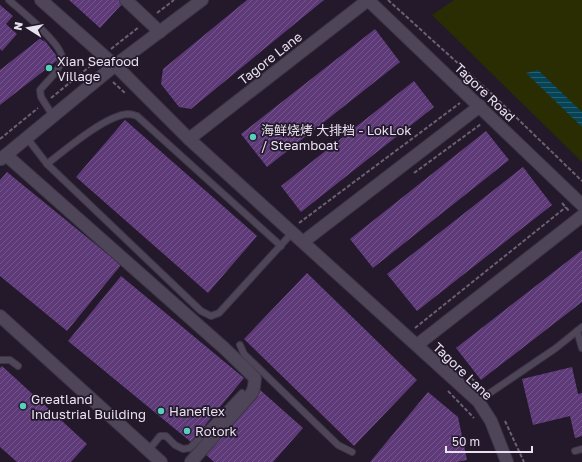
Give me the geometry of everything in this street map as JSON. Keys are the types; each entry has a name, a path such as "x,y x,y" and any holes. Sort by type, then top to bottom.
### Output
{"street":[{"name":"Tagore Lane","path":"41,0 103,55 189,139 294,229 303,242 478,401 491,421 507,462"},
{"path":"126,0 160,32"},
{"path":"191,462 252,393 255,378 224,348 3,158 114,66 202,0"},
{"name":"Tagore Lane","path":"189,139 368,0"},
{"name":"Tagore Road","path":"368,0 582,205"},
{"path":"303,242 480,106"},
{"name":"Tagore Lane","path":"417,345 582,216"},
{"path":"0,316 161,462"}],"lane":[{"path":"11,1 42,30 61,52 62,59 58,70 40,90 40,97 54,116"},
{"path":"47,164 99,125 128,114 137,116 281,246"},
{"path":"27,138 47,164 201,311 211,316 219,313 281,246 294,229"},
{"path":"580,329 582,348"},
{"path":"478,401 556,348 580,329"},
{"path":"240,345 244,354 338,445 352,452"},
{"path":"0,360 10,360 18,366"},
{"path":"148,451 160,436 166,436 175,445 183,449 190,448 242,393"},
{"path":"575,451 582,449"}],"path":[{"path":"0,139 103,55 174,0"},
{"path":"388,0 493,94 582,181"},
{"path":"294,229 460,103"},
{"path":"414,329 566,207"}],"green space":[{"path":"454,0 582,0 582,162 432,15"}],"water":[{"path":"538,70 582,112 582,127 526,73"}],"building":[{"path":"69,0 120,0 123,3 100,28"},
{"path":"247,0 324,0 191,109 179,107 161,84 163,69"},
{"path":"0,5 13,16 6,24 17,34 2,51 0,49"},
{"path":"375,29 400,62 267,167 241,134"},
{"path":"42,37 59,59 0,105 0,70"},
{"path":"414,81 434,107 301,212 281,186"},
{"path":"125,120 257,236 208,293 76,177"},
{"path":"486,131 509,160 373,268 350,239"},
{"path":"523,167 552,205 417,311 387,274"},
{"path":"7,172 121,265 67,331 0,276 0,180"},
{"path":"582,250 582,302 481,380 456,348"},
{"path":"307,273 417,380 354,446 244,339"},
{"path":"121,276 244,378 191,442 68,341"},
{"name":"Greatland Industrial Building","path":"2,366 87,444 71,462 17,462 0,447 0,368"},
{"path":"572,367 578,394 582,393 582,436 575,438 570,416 533,425 522,379"},
{"path":"259,389 303,428 273,462 214,462 204,453"},
{"path":"428,392 458,417 467,460 457,462 370,462"}],"place":[{"name":"Xian Seafood Village","path":"49,68"},
{"name":"海鲜烧烤 大排档 - LokLok / Steamboat","path":"253,137"},
{"name":"Greatland Industrial Building","path":"23,406"},
{"name":"Haneflex","path":"161,411"},
{"name":"Rotork","path":"187,431"}]}
